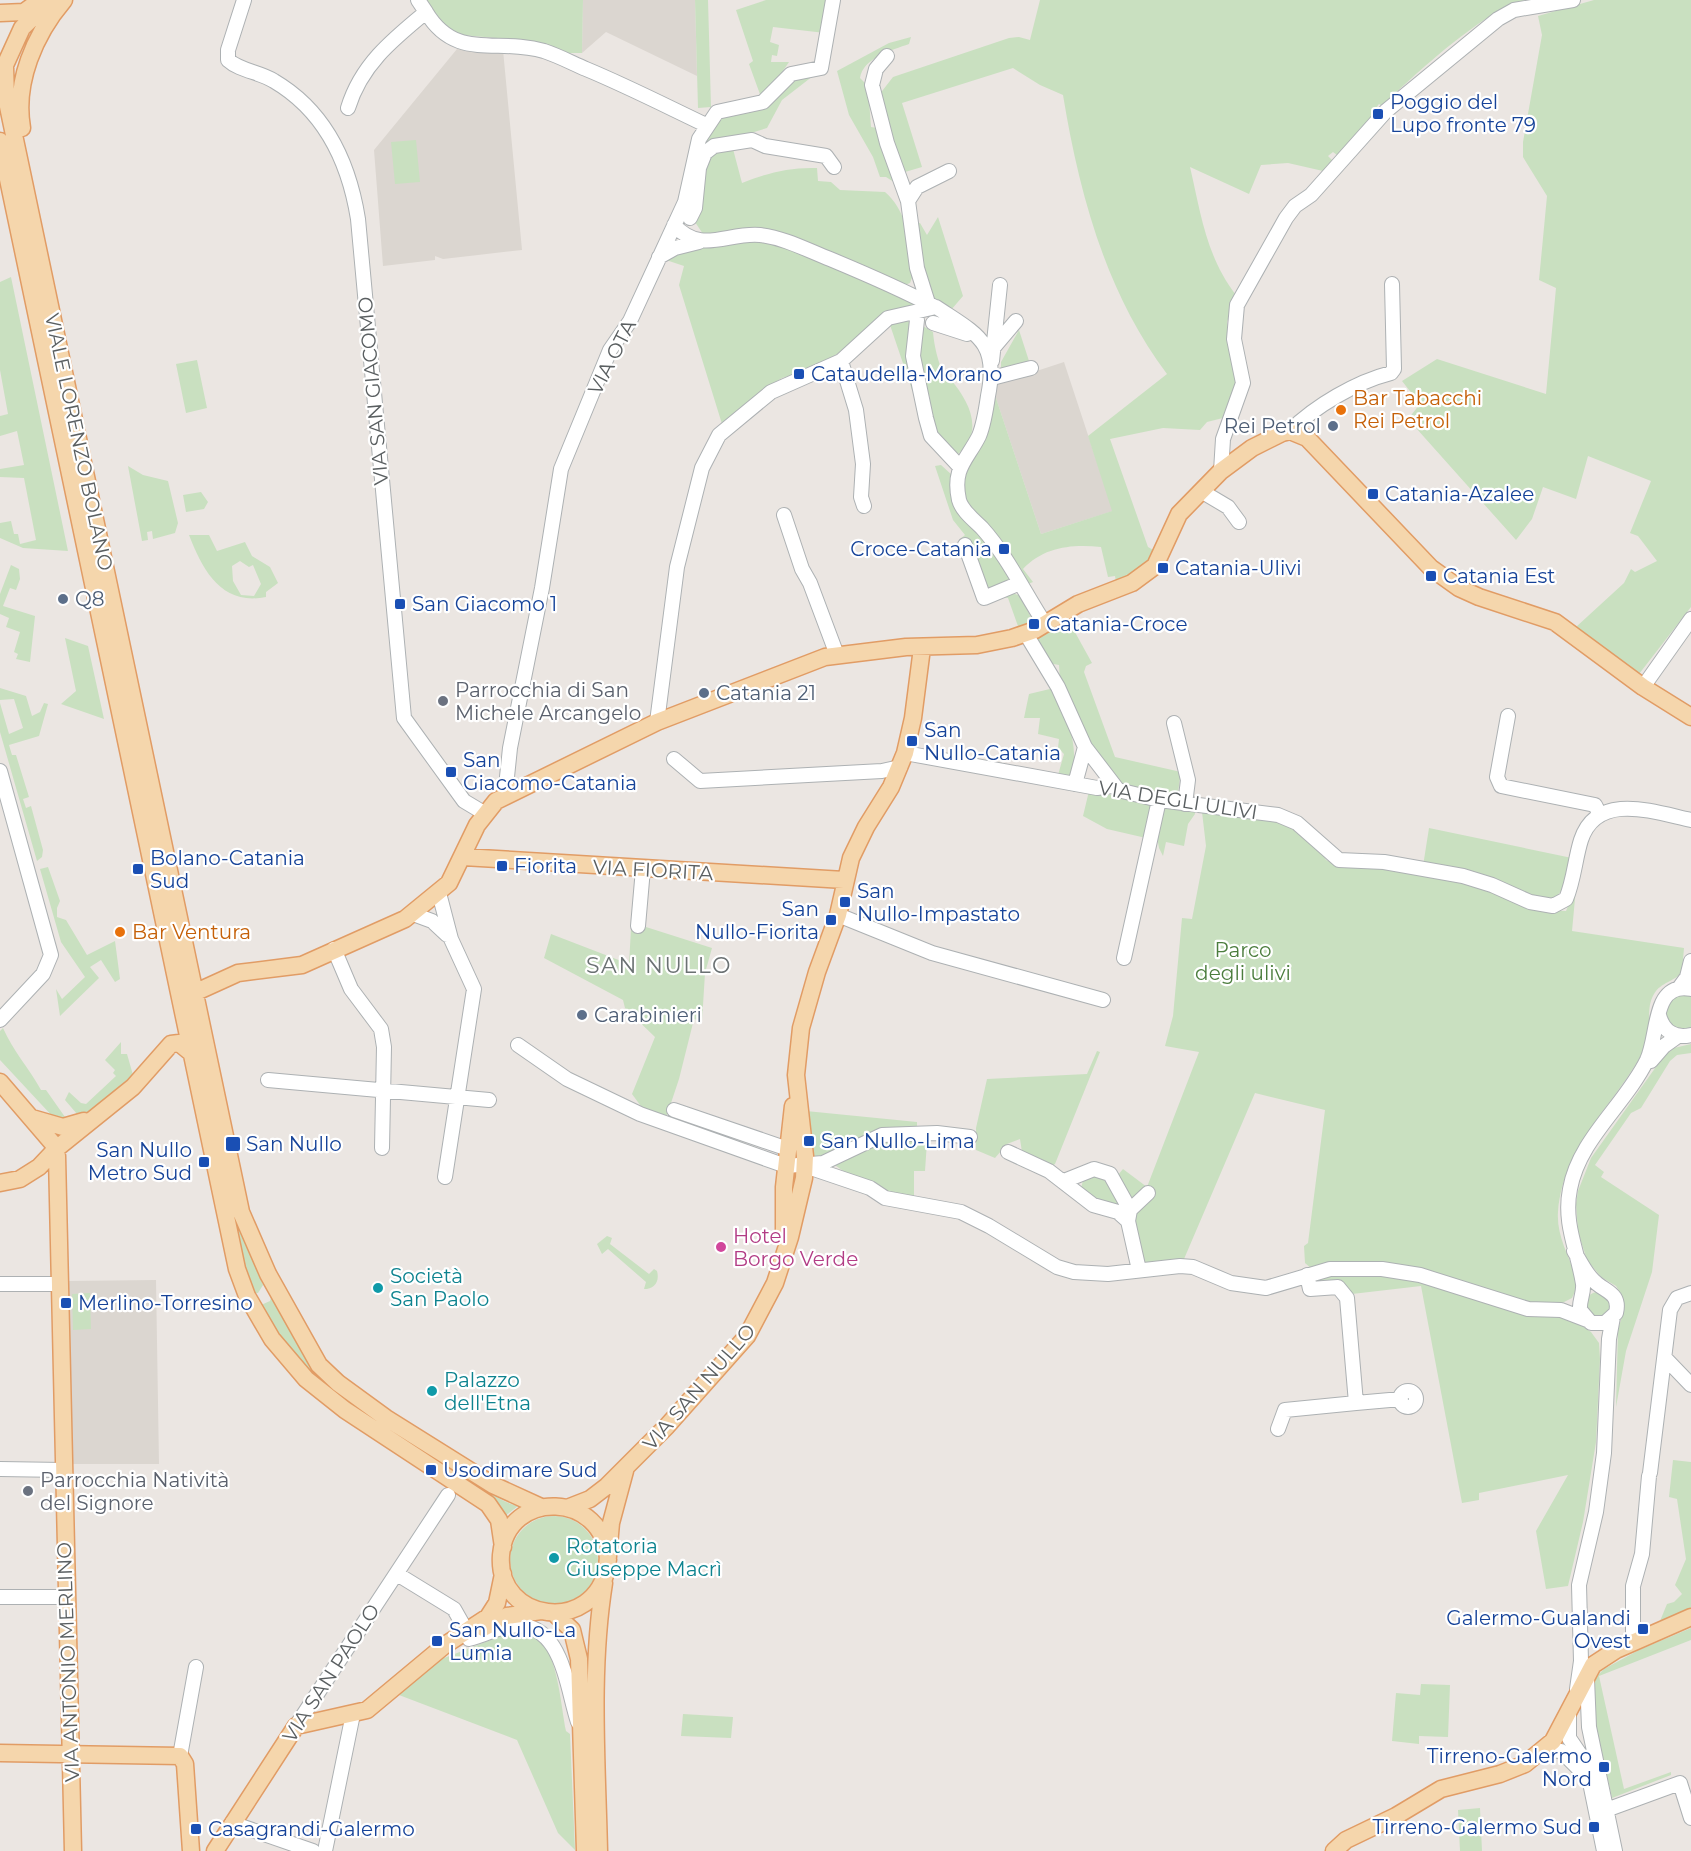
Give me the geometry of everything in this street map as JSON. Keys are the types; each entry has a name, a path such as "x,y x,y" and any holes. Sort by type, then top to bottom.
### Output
{"main road":[{"path":"0,13 24,12 39,0"},
{"path":"5,64 22,28 51,0"},
{"path":"21,164 20,105 26,70 41,32 64,0"},
{"name":"VIALE LORENZO BOLANO","path":"0,19 8,35 5,64 6,97 242,1212 268,1274 313,1358 338,1383 386,1418 493,1485 542,1507"},
{"name":"VIALE LORENZO BOLANO","path":"0,141 237,1269 248,1296 272,1339 306,1379 345,1410 488,1504 499,1520 502,1546"},
{"path":"0,185 2,196 18,226"},
{"path":"194,993 224,977 293,967 387,929 426,904 449,883 484,813 505,796 657,722 814,660 837,655 977,645 1026,634 1078,604 1114,591 1148,574 1160,558 1179,514 1201,490 1221,471 1272,437 1290,431 1308,438 1431,568 1459,588 1479,597 1555,622 1643,687 1691,717"},
{"name":"VIA SAN NULLO","path":"567,1508 590,1499 627,1468 747,1336 767,1302 784,1255 805,1166 796,1130 796,1075 801,1028 817,972 838,915 844,880 858,840 884,801 902,760 913,718 922,648"},
{"name":"VIA FIORITA","path":"463,857 844,880"},
{"path":"0,1184 27,1175 133,1087 164,1050 176,1029 181,1008"},
{"path":"164,1050 177,1042 190,1052"},
{"path":"0,1082 56,1149"},
{"path":"31,1118 52,1126 68,1127 102,1112"},
{"path":"784,1255 786,1166 788,1149 796,1130"},
{"name":"VIA ANTONIO MERLINO","path":"56,1149 65,1598 73,1851"},
{"path":"248,1296 263,1296 267,1291 268,1274"},
{"path":"599,1851 597,1625 613,1513 627,1468"},
{"path":"296,1726 367,1710 432,1655 468,1636 492,1622 507,1616 570,1611 584,1604 600,1587 607,1567 604,1539 597,1527 580,1513 567,1508 542,1507 517,1521 502,1546 503,1574 493,1611 468,1636"},
{"path":"503,1574 517,1598 569,1624 576,1640 581,1680 585,1851"},
{"path":"1334,1851 1346,1840 1396,1816 1441,1789 1512,1770 1545,1750 1569,1710 1588,1670 1612,1652 1691,1617"},
{"name":"VIA SAN PAOLO","path":"215,1851 296,1726"},
{"path":"0,1753 180,1756 185,1764 191,1851"}],"street":[{"name":"VIA SAN GIACOMO","path":"244,0 228,50 228,60 275,81 300,101 329,134 350,178 358,219 405,718 464,801 484,813"},
{"path":"685,114 717,112 763,102 791,74 821,68 833,0"},
{"path":"1221,471 1223,439 1243,383 1234,339 1237,305 1290,212 1311,195 1393,105 1498,19 1514,10 1573,0"},
{"path":"348,108 361,76 422,6 440,33 453,40 544,51 706,125"},
{"path":"888,56 876,69 872,85 887,143 908,201 916,274 924,309 913,356 932,436 960,467"},
{"name":"VIA OTA","path":"505,796 510,748 538,610 561,469 610,351 630,321 685,202 699,139 706,125 717,112"},
{"path":"690,218 695,208 699,168 705,153 714,146 752,140 765,146 826,156 834,167"},
{"path":"908,201 916,187 949,171"},
{"path":"685,202 696,234 714,240"},
{"path":"674,225 681,232 699,242"},
{"path":"660,257 675,248 699,242 752,235 776,238 924,309 980,340 993,354"},
{"path":"1290,431 1303,418 1351,390 1391,373 1394,369 1392,284"},
{"path":"1000,285 992,378 981,429 960,467 960,503 989,536 1045,624"},
{"path":"657,722 656,710 677,567 696,488 713,444 727,427 771,392 841,361 888,318 924,309"},
{"path":"993,354 1016,321"},
{"path":"841,361 856,410 863,464 861,497 864,506"},
{"path":"992,378 1031,368"},
{"path":"1201,490 1228,507 1239,522"},
{"path":"784,515 802,569 810,583 837,655"},
{"path":"966,544 984,598 1020,583"},
{"path":"1643,687 1691,620"},
{"path":"1026,634 1058,687 1085,747 1113,786"},
{"path":"1508,716 1497,777 1502,786 1595,805 1599,813 1623,809 1691,820"},
{"path":"1174,723 1188,780 1185,804"},
{"path":"1075,784 1085,747"},
{"name":"VIA DEGLI ULIVI","path":"674,759 700,781 882,771 902,760 1097,788 1113,786 1124,793 1159,800 1278,815 1297,823 1340,860 1384,862 1463,876 1492,885 1530,902 1553,906 1566,898 1586,828 1599,813"},
{"path":"0,771 51,955 47,969 0,1020"},
{"path":"1124,958 1159,800"},
{"path":"638,926 643,869"},
{"path":"426,904 450,939"},
{"path":"426,904 450,939 474,989 445,1176"},
{"path":"838,915 932,953 1103,1000"},
{"path":"334,949 351,989 381,1029 384,1047 382,1148"},
{"path":"1643,1069 1654,1042 1664,998 1685,989 1691,961"},
{"path":"0,1014 15,1003"},
{"path":"1659,1015 1667,1031 1688,1036"},
{"path":"1609,1355 1602,1334 1580,1310 1582,1280 1574,1251 1567,1208 1576,1168 1584,1152 1643,1069 1664,1046 1688,1036"},
{"path":"518,1044 567,1078 640,1114 786,1166 823,1163 882,1135 938,1133 970,1137"},
{"path":"268,1080 489,1100"},
{"path":"674,1110 788,1149"},
{"path":"1008,1152 1064,1181 1093,1205 1129,1216"},
{"path":"805,1166 870,1188 885,1198 945,1207 961,1212 1065,1270 1108,1274 1188,1266 1232,1283 1266,1288 1309,1282 1342,1268 1400,1271 1522,1307 1562,1310 1589,1322 1605,1323 1613,1317"},
{"path":"1064,1181 1094,1169 1106,1172 1113,1178 1129,1216 1139,1270"},
{"path":"1129,1216 1148,1193"},
{"path":"1574,1251 1590,1276 1601,1287 1610,1291 1616,1299 1617,1308 1613,1317 1609,1355 1604,1453 1596,1512 1579,1585 1581,1634 1577,1691"},
{"path":"1309,1282 1338,1287 1347,1298 1356,1403"},
{"path":"0,1284 59,1284"},
{"path":"1562,1310 1591,1288 1601,1287"},
{"path":"1633,1642 1633,1586 1642,1554 1649,1475 1666,1359 1670,1310 1677,1298 1691,1293"},
{"path":"1666,1359 1691,1385"},
{"path":"1278,1429 1286,1410 1401,1399"},
{"path":"0,1469 63,1470"},
{"name":"VIA SAN PAOLO","path":"296,1726 448,1495"},
{"path":"397,1574 454,1610 468,1636 517,1625 533,1628 545,1635 558,1655 582,1736"},
{"path":"0,1597 65,1598"},
{"path":"1581,1634 1589,1649 1612,1652"},
{"path":"180,1756 196,1667"},
{"path":"1588,1670 1586,1691 1589,1727 1604,1851"},
{"path":"1589,1727 1583,1712 1569,1710 1569,1738 1586,1763 1590,1786"},
{"path":"325,1851 353,1714"},
{"path":"1545,1750 1555,1750 1568,1755 1580,1768 1590,1786 1616,1851"},
{"path":"1600,1812 1680,1783 1691,1818"},
{"path":"232,1823 313,1851"}],"shaded area":[{"path":"583,0 695,0 697,76 606,32 582,53"},
{"path":"457,49 476,52 503,50 522,250 443,259 435,256 435,260 383,266 374,150"},
{"path":"1064,362 1113,511 1041,534 994,392 997,384"},
{"path":"156,1280 159,1464 71,1464 67,1281"}],"green space":[{"path":"426,0 583,0 582,53 569,53 529,41 462,35 445,26"},
{"path":"695,0 708,0 711,107 698,108"},
{"path":"766,0 830,0 825,33 773,27 770,42 779,45 777,56 772,55 771,62 789,62 770,90 761,97 749,64 753,61 736,10"},
{"path":"1040,0 1526,0 1491,16 1471,29 1431,61 1382,106 1379,104 1377,110 1337,155 1333,152 1328,156 1333,161 1323,171 1288,163 1261,165 1249,194 1190,167 1201,218 1211,250 1236,295 1227,322 1238,381 1223,418 1207,422 1200,430 1163,428 1110,439 1148,547 1155,551 1144,566 1116,582 1115,576 1108,577 1101,547 1079,546 1049,552 1031,562 1023,569 1033,582 1028,584 965,505 962,479 994,392 1041,534 1112,511 1088,436 1167,374 1127,310 1098,241 1077,169 1063,95 1040,85 1013,68 902,103 922,167 905,172 894,153 879,95 893,77 1009,38 1019,37 1030,40"},
{"path":"1594,0 1691,0 1691,607 1639,674 1576,627 1624,583 1631,569 1635,572 1657,561 1638,536 1630,533 1651,481 1588,456 1576,499 1543,487 1532,519 1516,540 1408,419 1420,404 1402,381 1437,359 1546,394 1556,288 1539,280 1547,196 1523,157 1523,142 1542,35 1538,16"},
{"path":"911,37 909,44 872,60 862,71 860,78 868,86 871,127 877,128 897,184 886,177 880,177 873,157 849,115 837,71 889,43"},
{"path":"813,76 782,100 767,128 702,148 719,117 746,109 786,81"},
{"path":"416,140 420,182 395,184 391,142"},
{"path":"733,149 742,183 779,171 817,168 818,181 831,182 840,190 885,192 904,220 913,275 910,283 905,285 734,232 703,234 695,222 703,206 700,192 708,153"},
{"path":"938,217 963,296 951,310 930,299 913,224 920,223 927,235"},
{"path":"745,240 786,248 831,264 876,283 914,303 815,368 782,378 769,386 722,424 679,285 684,266 663,259 680,250"},
{"path":"11,277 68,551 23,548 0,538 0,523 11,521 14,534 18,534 20,544 36,540 24,478 0,477 0,469 24,465 17,431 0,436 0,416 8,414 0,370 0,282"},
{"path":"900,320 912,322 914,388 912,390 889,322"},
{"path":"923,326 933,332 942,370 958,388 971,417 971,436 958,454 935,432 930,418 930,398 917,359"},
{"path":"1019,330 1029,361 1001,370 1001,362"},
{"path":"197,360 207,408 186,413 176,364"},
{"path":"941,465 952,475 974,526 1014,580 988,593 961,543 960,539 965,535 953,520 935,466"},
{"path":"128,466 143,475 168,481 178,523 175,533 153,539 152,531 147,532 148,540 142,541"},
{"path":"201,492 208,502 204,509 186,512 183,495"},
{"path":"189,535 209,535 217,551 245,542 252,556 270,567 278,583 266,592 266,597 237,596 226,591 208,573","holes":["240,561 249,567 253,565 261,584 254,596 241,595 233,581 232,566"]},
{"path":"11,565 19,569 20,579 16,590 10,588 3,606 35,616 30,662 16,659 18,654 14,652 20,632 6,627 9,618 0,614 0,594"},
{"path":"1009,592 1021,596 1032,620 1019,629 1008,598 998,596"},
{"path":"111,625 236,1217 263,1285 258,1293 254,1293 247,1285"},
{"path":"1071,625 1092,663 1086,666 1084,672 1115,757 1181,772 1178,792 1174,796 1122,787 1098,759 1060,682 1059,665 1048,663 1034,635 1052,626"},
{"path":"65,638 88,646 104,719 61,704 76,691"},
{"path":"0,688 26,696 32,716 40,712 44,703 48,704 39,736 9,745 12,755 16,755 29,797 23,799 26,808 31,806 43,850 42,857 37,861 0,732 0,703 9,734 23,728 14,699 0,700"},
{"path":"1054,688 1071,732 1074,754 1072,779 1058,775 1064,754 1058,748 1059,739 1038,734 1040,718 1024,718 1029,694"},
{"path":"1089,791 1152,804 1146,838 1107,829 1083,816"},
{"path":"1162,807 1194,808 1195,814 1188,824 1184,846 1166,842 1163,856 1157,837"},
{"name":"Parco degli ulivi","path":"1202,812 1282,819 1316,844 1326,860 1339,865 1360,865 1481,884 1540,910 1566,911 1576,888 1572,931 1684,948 1682,972 1660,987 1651,1001 1649,1035 1645,1048 1580,1145 1562,1187 1558,1223 1577,1287 1572,1298 1562,1303 1567,1304 1540,1306 1432,1275 1312,1269 1305,1263 1304,1246 1308,1243 1325,1110 1255,1093 1184,1259 1147,1264 1137,1243 1132,1200 1118,1175 1123,1169 1147,1187 1199,1052 1165,1046 1173,1016 1182,918 1192,919 1206,846"},
{"path":"1429,828 1572,858 1561,891 1554,900 1544,900 1423,866"},
{"path":"48,867 60,901 57,917 66,920 87,955 115,941 120,979 115,982 101,960 90,967 99,978 60,1016 56,989 62,999 85,977 61,942 40,869"},
{"path":"646,927 712,948 705,973 702,1021 694,1019 679,1079 666,1118 643,1109 632,1094 655,1037 625,1008 623,1000 544,958 551,934 629,964 631,929 643,930"},
{"path":"1676,995 1691,995 1691,1030 1680,1031 1668,1024 1664,1010"},
{"path":"3,1028 41,1090 46,1090 65,1117 54,1118 0,1060 0,1031"},
{"path":"121,1042 121,1054 127,1054 133,1075 88,1113 77,1114 65,1100 69,1092 81,1103 86,1104 116,1076 113,1073 115,1070 105,1060"},
{"path":"1691,1044 1691,1053 1677,1055 1670,1061 1641,1108 1631,1113 1595,1165 1604,1172 1601,1177 1659,1215 1652,1272 1626,1351 1616,1407 1618,1329 1624,1311 1623,1297 1616,1286 1601,1277 1587,1260 1578,1232 1576,1204 1578,1191 1591,1158 1663,1057 1674,1048"},
{"path":"1097,1051 1100,1052 1055,1164 1052,1166 1022,1152 1020,1139 1007,1144 995,1158 976,1150 976,1128 987,1079 1087,1074"},
{"path":"806,1111 917,1122 917,1126 873,1132 816,1158 813,1156"},
{"path":"905,1138 927,1142 925,1171 914,1171 914,1198 871,1185 851,1176 832,1163 877,1140"},
{"path":"1095,1176 1106,1181 1124,1211 1096,1200 1081,1188 1083,1181"},
{"path":"607,1236 612,1238 610,1244 649,1274 654,1269 657,1271 657,1282 653,1286 644,1289 646,1282 608,1249 602,1254 597,1244"},
{"path":"1317,1275 1401,1275 1560,1314 1560,1317 1578,1322 1591,1332 1599,1343 1600,1359 1596,1442 1583,1522 1568,1586 1546,1589 1536,1531 1568,1475 1479,1493 1479,1500 1462,1503 1421,1286 1352,1294 1317,1284 1315,1278"},
{"path":"1598,1292 1607,1296 1611,1305 1607,1314 1598,1318 1589,1314 1585,1305 1589,1296"},
{"path":"90,1293 91,1329 73,1330 72,1294"},
{"path":"272,1294 302,1353 320,1373 444,1465 502,1500 518,1506 505,1516 302,1367 276,1334 261,1305 270,1301"},
{"path":"1673,1460 1691,1462 1691,1609 1660,1621 1667,1604 1674,1602 1682,1594 1675,1585 1686,1559 1677,1499 1669,1497"},
{"path":"554,1516 571,1519 585,1529 595,1543 598,1560 595,1577 585,1591 571,1601 554,1604 537,1601 523,1591 513,1577 510,1560 513,1543 523,1529 537,1519"},
{"path":"1691,1628 1691,1640 1599,1676 1624,1789 1671,1772 1671,1775 1612,1798 1591,1703 1594,1679 1604,1669 1639,1650"},
{"path":"511,1632 529,1633 538,1638 545,1646 554,1668 566,1731 570,1734 575,1850 558,1833 517,1740 399,1695 439,1660"},
{"path":"1421,1684 1450,1685 1448,1737 1419,1736 1419,1744 1392,1741 1396,1693 1420,1695"},
{"path":"683,1714 733,1717 731,1738 681,1736"},
{"path":"1480,1808 1482,1851 1460,1851 1458,1810"}],"place":[{"name":"Poggio del Lupo fronte 79","path":"1378,114"},
{"name":"Cataudella-Morano","path":"799,374"},
{"name":"Bar Tabacchi Rei Petrol","path":"1341,410"},
{"name":"Rei Petrol","path":"1333,426"},
{"name":"Catania-Azalee","path":"1373,494"},
{"name":"Croce-Catania","path":"1004,549"},
{"name":"Catania-Ulivi","path":"1163,568"},
{"name":"Catania Est","path":"1431,576"},
{"name":"Q8","path":"63,599"},
{"name":"San Giacomo 1","path":"400,604"},
{"name":"Catania-Croce","path":"1034,624"},
{"name":"Catania 21","path":"704,693"},
{"name":"Parrocchia di San Michele Arcangelo","path":"443,701"},
{"name":"San Nullo-Catania","path":"912,741"},
{"name":"San Giacomo-Catania","path":"451,772"},
{"name":"Fiorita","path":"502,866"},
{"name":"Bolano-Catania Sud","path":"138,869"},
{"name":"San Nullo-Impastato","path":"845,902"},
{"name":"San Nullo-Fiorita","path":"831,920"},
{"name":"Bar Ventura","path":"120,932"},
{"name":"Carabinieri","path":"582,1015"},
{"name":"San Nullo-Lima","path":"809,1141"},
{"name":"San Nullo","path":"233,1144"},
{"name":"San Nullo Metro Sud","path":"204,1162"},
{"name":"Hotel Borgo Verde","path":"721,1247"},
{"name":"Società San Paolo","path":"378,1288"},
{"name":"Merlino-Torresino","path":"66,1303"},
{"name":"Palazzo dell'Etna","path":"432,1391"},
{"name":"Usodimare Sud","path":"431,1470"},
{"name":"Parrocchia Natività del Signore","path":"28,1491"},
{"name":"Rotatoria Giuseppe Macrì","path":"554,1558"},
{"name":"Galermo-Gualandi Ovest","path":"1643,1629"},
{"name":"San Nullo-La Lumia","path":"437,1641"},
{"name":"Tirreno-Galermo Nord","path":"1604,1767"},
{"name":"Tirreno-Galermo Sud","path":"1594,1827"},
{"name":"Casagrandi-Galermo","path":"196,1829"}],"district":[{"name":"SAN NULLO","path":"659,965"}]}
